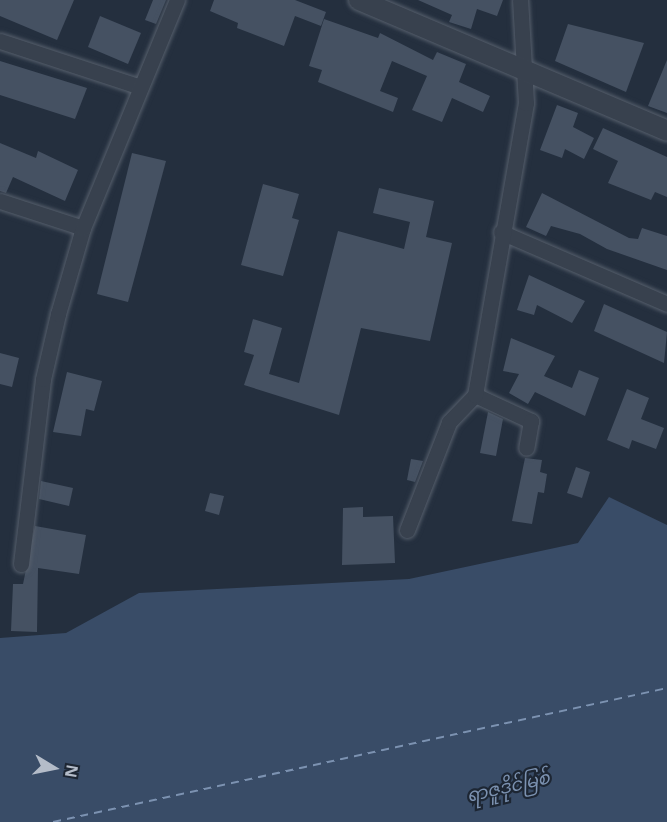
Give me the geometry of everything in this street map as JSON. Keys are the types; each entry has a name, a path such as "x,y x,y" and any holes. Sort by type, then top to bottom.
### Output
{"street":[{"path":"21,564 43,379 83,228 138,86 177,0"},
{"path":"359,0 524,68 667,131"},
{"path":"407,530 449,422 475,395 501,232 526,103 520,0"},
{"path":"0,41 138,86"},
{"path":"0,201 83,228"},
{"path":"501,232 667,304"},
{"path":"475,395 531,421 526,448"}],"water":[{"name":"ရာဇူဒိုင်မြစ်","path":"609,497 667,525 667,822 0,822 0,638 66,633 139,593 409,579 578,543"}],"building":[{"path":"0,0 74,0 57,40 0,16"},
{"path":"153,0 166,0 156,24 145,20"},
{"path":"214,0 295,0 326,12 321,26 295,16 284,46 237,28 238,23 210,11"},
{"path":"418,0 503,0 497,16 477,9 471,29 449,22 452,15"},
{"path":"100,16 141,33 128,64 88,47"},
{"path":"324,19 378,38 380,33 433,60 437,52 466,64 459,82 490,96 483,112 452,98 442,122 412,110 427,76 392,61 380,91 398,98 393,112 318,82 322,70 309,66"},
{"path":"568,24 644,43 626,92 555,61"},
{"path":"667,60 667,113 648,106"},
{"path":"0,61 87,88 75,119 0,95"},
{"path":"557,105 578,113 573,127 594,138 584,159 565,149 562,158 540,150"},
{"path":"603,128 667,157 667,197 655,192 651,200 608,183 618,161 593,149"},
{"path":"0,143 36,158 38,151 78,170 65,201 13,177 6,193 0,191"},
{"path":"132,153 166,161 128,302 97,294"},
{"path":"263,184 299,194 292,218 299,220 283,276 241,265"},
{"path":"379,188 434,201 426,237 452,243 430,341 361,328 339,415 244,385 254,355 244,352 253,319 282,328 269,374 299,383 338,231 404,249 410,222 373,213"},
{"path":"542,193 629,238 638,239 642,228 667,236 667,270 607,249 580,234 551,226 546,236 526,227"},
{"path":"529,275 585,301 572,323 537,305 534,315 517,310"},
{"path":"604,304 667,332 664,363 594,331"},
{"path":"511,338 555,356 544,376 572,388 579,370 599,378 585,416 535,392 528,404 509,393 519,374 503,371"},
{"path":"0,353 19,358 12,387 0,384"},
{"path":"67,372 102,381 94,411 86,409 81,436 53,432"},
{"path":"627,389 649,398 641,419 664,428 656,449 632,440 629,449 607,440"},
{"path":"488,412 503,419 496,456 480,453"},
{"path":"525,458 542,460 540,472 547,474 544,493 538,492 532,524 512,521"},
{"path":"411,459 423,461 415,482 407,480"},
{"path":"576,467 590,472 582,498 567,493"},
{"path":"41,481 73,488 69,506 39,499"},
{"path":"210,493 224,496 219,515 205,511"},
{"path":"363,507 363,517 393,516 395,563 342,565 343,508"},
{"path":"35,526 86,535 79,574 38,568 37,632 11,631 13,584 23,584"}],"ferry route":[{"path":"53,822 667,688"}]}
